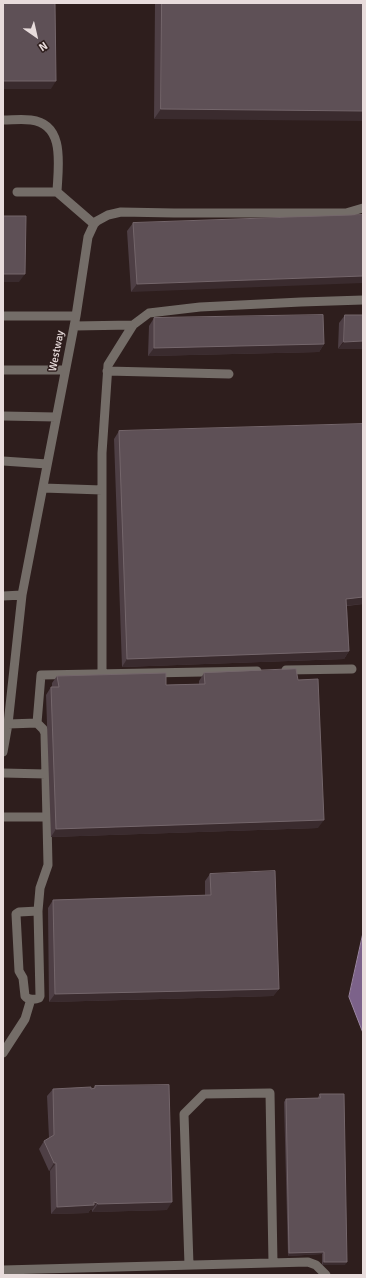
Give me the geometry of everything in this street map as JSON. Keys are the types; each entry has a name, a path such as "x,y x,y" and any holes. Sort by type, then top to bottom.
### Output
{"lane":[{"path":"3,120 32,120 45,124 54,133 58,149 57,192"},
{"path":"17,192 57,192 94,224 108,215 121,212 346,213 363,208"},
{"name":"Westway","path":"3,752 8,724 22,595 76,316 88,237 94,224"},
{"path":"102,674 102,453 107,371 108,365 133,325 149,313 200,307 363,300"},
{"path":"3,316 76,316"},
{"path":"74,326 133,325"},
{"path":"3,370 65,370"},
{"path":"107,371 229,374"},
{"path":"3,416 56,417"},
{"path":"3,461 47,464"},
{"path":"43,488 102,490"},
{"path":"3,596 22,595"},
{"path":"37,723 41,675 352,669"},
{"path":"8,724 37,723 45,733 48,865 40,888 38,911 40,996 38,999 28,999 25,996 23,978 18,971 16,914 19,912 38,911"},
{"path":"3,774 46,774"},
{"path":"3,817 47,817"},
{"path":"3,1053 25,1019 32,999"},
{"path":"189,1265 184,1114 204,1094 270,1093 273,1263"},
{"path":"3,1270 168,1270 189,1265 308,1262 316,1265 326,1275"}],"shaded area":[{"path":"363,933 363,1033 349,997"}],"building":[{"path":"3,3 55,3 56,81 3,81"},
{"path":"162,3 363,3 363,111 161,109"},
{"path":"363,215 363,276 137,284 133,223"},
{"path":"3,216 26,216 25,274 3,274"},
{"path":"323,315 324,344 154,348 154,318"},
{"path":"345,315 363,315 363,341 344,342"},
{"path":"363,424 363,597 346,599 349,651 127,659 119,431"},
{"path":"296,669 298,680 318,679 324,820 56,829 51,687 59,687 57,676 166,673 166,685 205,684 204,673"},
{"path":"275,871 279,989 55,994 53,900 211,895 210,874"},
{"path":"169,1085 172,1202 98,1204 94,1202 94,1205 57,1207 56,1163 54,1163 44,1141 54,1135 53,1089 91,1087 91,1089 95,1088 95,1086"},
{"path":"320,1094 344,1094 347,1262 324,1262 324,1252 289,1253 286,1099 320,1098"}]}
